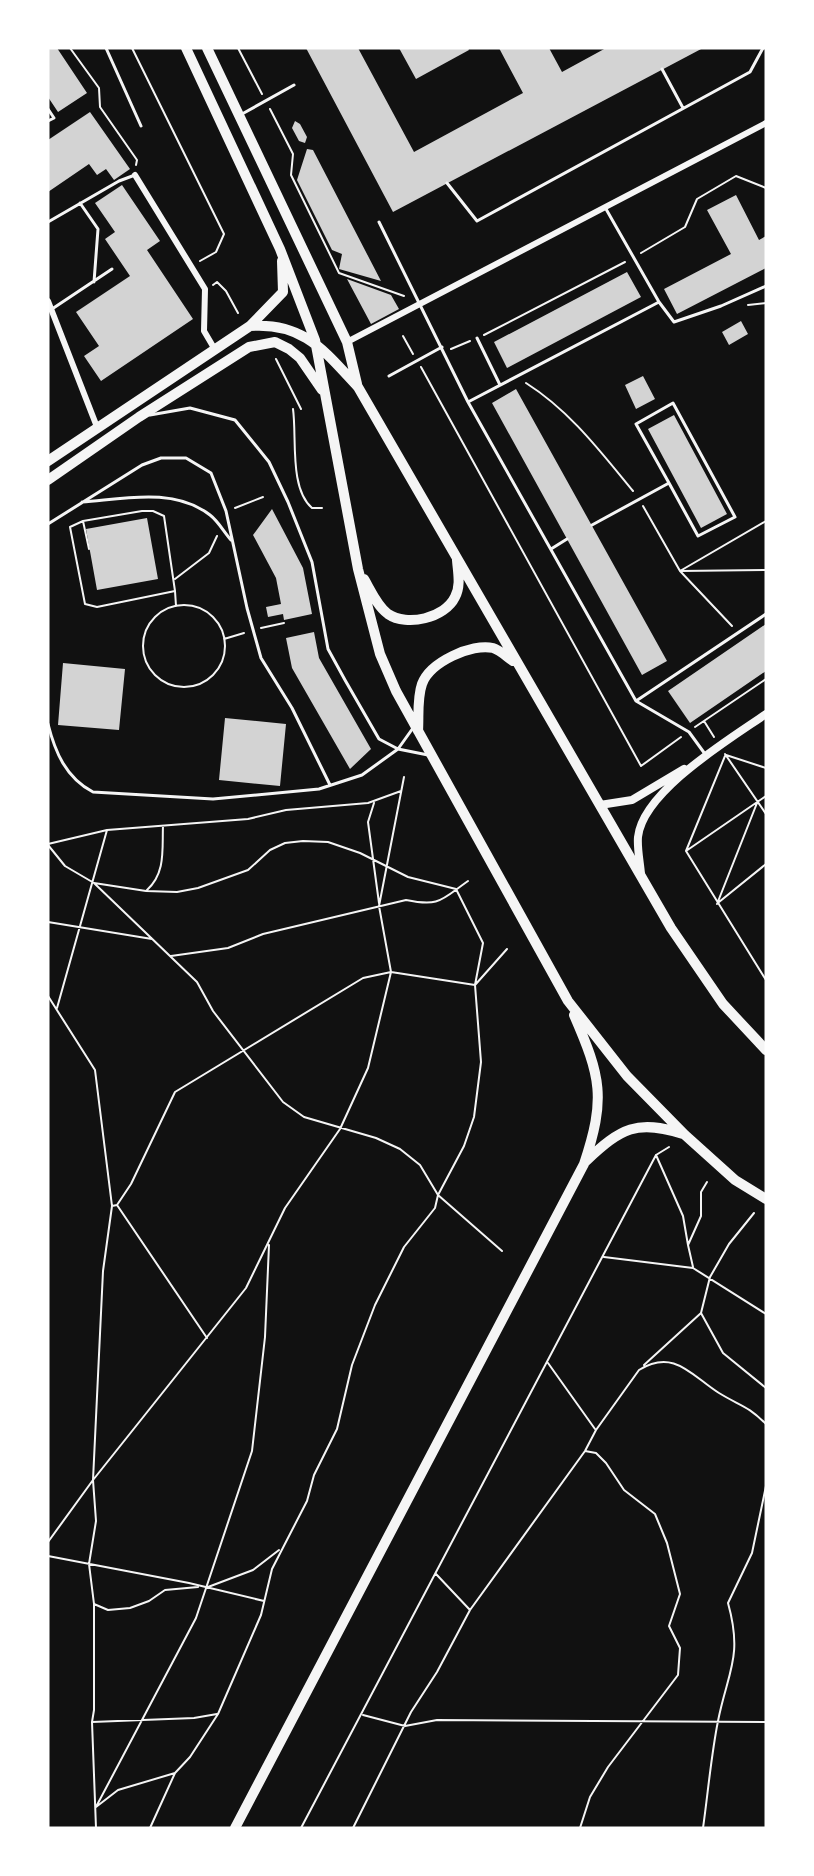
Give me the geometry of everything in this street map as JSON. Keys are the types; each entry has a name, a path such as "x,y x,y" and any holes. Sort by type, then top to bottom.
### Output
{"main road":[{"path":"186,48 280,249 315,340 358,569 380,654 430,756 568,1001 585,1039 599,1085 599,1110 584,1164 235,1828"},
{"path":"207,48 347,342 358,387"},
{"path":"48,461 250,326 283,292 280,249"},
{"path":"250,326 268,325 286,328 315,340 358,387 671,928 723,1004 766,1050"},
{"path":"48,480 139,417 249,347 274,342 300,358 326,395"},
{"path":"358,569 377,601 389,615 404,619 422,619 441,612 454,600 459,587 457,557"},
{"path":"416,729 422,682 452,654 479,648 495,648 516,663"},
{"path":"568,1001 627,1076 685,1135 735,1180 766,1199"},
{"path":"584,1164 609,1140 642,1125 658,1126 685,1135"}],"street":[{"path":"347,342 766,123"},
{"path":"135,175 205,289 204,331 214,348"},
{"path":"48,301 97,427"},
{"path":"600,805 632,800 696,763 766,714"},
{"path":"641,875 638,836 646,814 668,787 696,763"}],"lane":[{"path":"106,48 141,126"},
{"path":"447,183 477,221 750,72 763,48"},
{"path":"662,69 683,108"},
{"path":"240,115 294,85"},
{"path":"48,109 54,118 48,122"},
{"path":"48,222 135,175"},
{"path":"80,203 98,229 94,282"},
{"path":"605,207 658,302 674,322 721,306 766,286"},
{"path":"379,222 468,402 636,701 689,732 706,756"},
{"path":"51,310 112,269"},
{"path":"468,402 658,302"},
{"path":"477,338 500,385"},
{"path":"389,376 442,347"},
{"path":"673,403 735,517 698,536 669,483 636,424 673,403"},
{"path":"139,417 190,408 235,420 269,462 288,502 312,562 328,649 379,739 398,749 430,756"},
{"path":"97,427 106,440"},
{"path":"48,525 142,465 161,458 186,458 212,473 226,511 261,658 292,708 330,785"},
{"path":"592,525 669,483"},
{"path":"81,502 145,496 180,500 210,515 232,541"},
{"path":"551,549 567,539"},
{"path":"636,701 766,614"},
{"path":"48,724 61,760 81,785 93,792 213,799 319,789 362,775 398,749 416,729"}],"path":[{"path":"70,48 99,88 100,107 137,160 135,175"},
{"path":"132,48 224,234 216,252 191,266"},
{"path":"238,48 293,154 291,175 339,273 408,297 417,295"},
{"path":"226,291 238,313"},
{"path":"403,336 641,766 766,679"},
{"path":"451,349 477,338"},
{"path":"276,359 301,409"},
{"path":"293,409 296,431 296,472 306,503 312,508 322,508"},
{"path":"175,591 97,607 85,604 70,527 83,521 142,511 153,511 164,516 175,591 176,606"},
{"path":"83,521 90,549"},
{"path":"738,633 680,571 766,522"},
{"path":"176,606 198,608 210,614 219,625 224,639 224,653 219,666 210,677 198,685 184,687 170,685 158,678 148,667 143,653 143,639 148,626 157,615 176,606"},
{"path":"274,625 284,623"},
{"path":"726,755 766,768"},
{"path":"726,755 766,814"},
{"path":"686,851 726,755"},
{"path":"379,906 404,777"},
{"path":"401,791 375,801 286,810 248,819 107,830 48,844 65,866 93,882 197,982 213,1011 283,1102 304,1118 376,1138 400,1149 420,1165 438,1195 502,1251"},
{"path":"686,851 766,796"},
{"path":"48,1542 93,1480 208,1339 246,1288 285,1208 340,1129 368,1068 391,972 379,906 368,822 375,801"},
{"path":"717,904 758,802"},
{"path":"146,891 159,877 162,866 163,826"},
{"path":"57,1008 107,830"},
{"path":"93,882 146,891 177,892 198,888 248,870 270,850 285,843 328,842 373,859 408,877 456,889 483,943 476,984 481,1062 474,1118 464,1146 438,1195 435,1208 404,1246 375,1305 352,1365 337,1429 314,1475 307,1501 272,1569 246,1651 218,1714 190,1757 175,1773 150,1828"},
{"path":"686,851 766,980"},
{"path":"717,904 766,864"},
{"path":"170,956 228,948 263,934 406,900 442,902 468,881"},
{"path":"48,922 152,939"},
{"path":"476,984 507,949"},
{"path":"117,1206 131,1184 175,1092 363,978 391,972 476,984"},
{"path":"48,996 95,1070 112,1206 103,1271 93,1480 96,1521 89,1564 94,1605 92,1722 96,1828"},
{"path":"301,1828 363,1715 656,1155 669,1148"},
{"path":"656,1155 683,1216 693,1268"},
{"path":"688,1245 701,1216 701,1192 707,1182"},
{"path":"112,1206 117,1206"},
{"path":"117,1206 208,1339"},
{"path":"96,1807 196,1618 252,1450 265,1336 269,1242 285,1208"},
{"path":"353,1828 405,1726 470,1610 585,1451 596,1430 639,1370 701,1313 710,1277 729,1244 754,1213"},
{"path":"604,1257 693,1268 766,1314"},
{"path":"701,1313 723,1353 766,1388"},
{"path":"548,1363 596,1430"},
{"path":"639,1370 650,1364 678,1364 719,1393 750,1408 766,1424"},
{"path":"580,1828 590,1797 608,1767 678,1676 680,1648 669,1626 680,1594 667,1543 656,1514 624,1490 606,1463 596,1453 585,1451"},
{"path":"703,1828 718,1721 735,1658 736,1631 728,1603 752,1553 766,1486"},
{"path":"94,1605 108,1610 130,1608 149,1601 165,1590 205,1587 253,1570 281,1548"},
{"path":"48,1556 264,1600"},
{"path":"436,1574 470,1610"},
{"path":"92,1722 144,1718 194,1718 218,1714"},
{"path":"363,1715 405,1726 437,1720 766,1722"},
{"path":"96,1807 118,1790 175,1773"}],"building":[{"path":"48,48 57,48 87,93 58,112 48,97"},
{"path":"306,48 358,48 414,152 523,93 499,48 549,48 562,72 606,48 703,48 393,212"},
{"path":"399,48 468,48 469,50 416,79"},
{"path":"90,112 130,169 114,180 106,169 97,175 89,164 48,192 48,140"},
{"path":"295,121 300,124 307,137 305,143 299,141 292,128"},
{"path":"307,149 313,150 381,281 339,269 342,254 332,250 297,180"},
{"path":"122,185 160,241 147,250 193,319 101,381 84,356 99,346 76,312 130,276 105,239 115,232 95,203"},
{"path":"736,195 759,240 766,236 766,268 677,314 664,289 731,254 707,210"},
{"path":"627,272 641,297 507,368 494,342"},
{"path":"347,279 391,295 399,309 371,324"},
{"path":"741,321 748,334 729,345 722,332"},
{"path":"643,376 655,399 636,409 625,385"},
{"path":"516,389 667,661 642,675 492,403"},
{"path":"674,415 727,514 701,528 648,429"},
{"path":"272,509 303,568 312,614 284,620 283,614 268,617 266,607 281,604 276,578 253,535"},
{"path":"147,518 158,579 97,590 86,529"},
{"path":"766,624 766,671 690,723 668,691"},
{"path":"314,632 319,658 371,749 350,769 292,668 286,638"},
{"path":"63,663 125,669 119,730 58,725"},
{"path":"225,718 286,724 280,786 219,780"}]}
